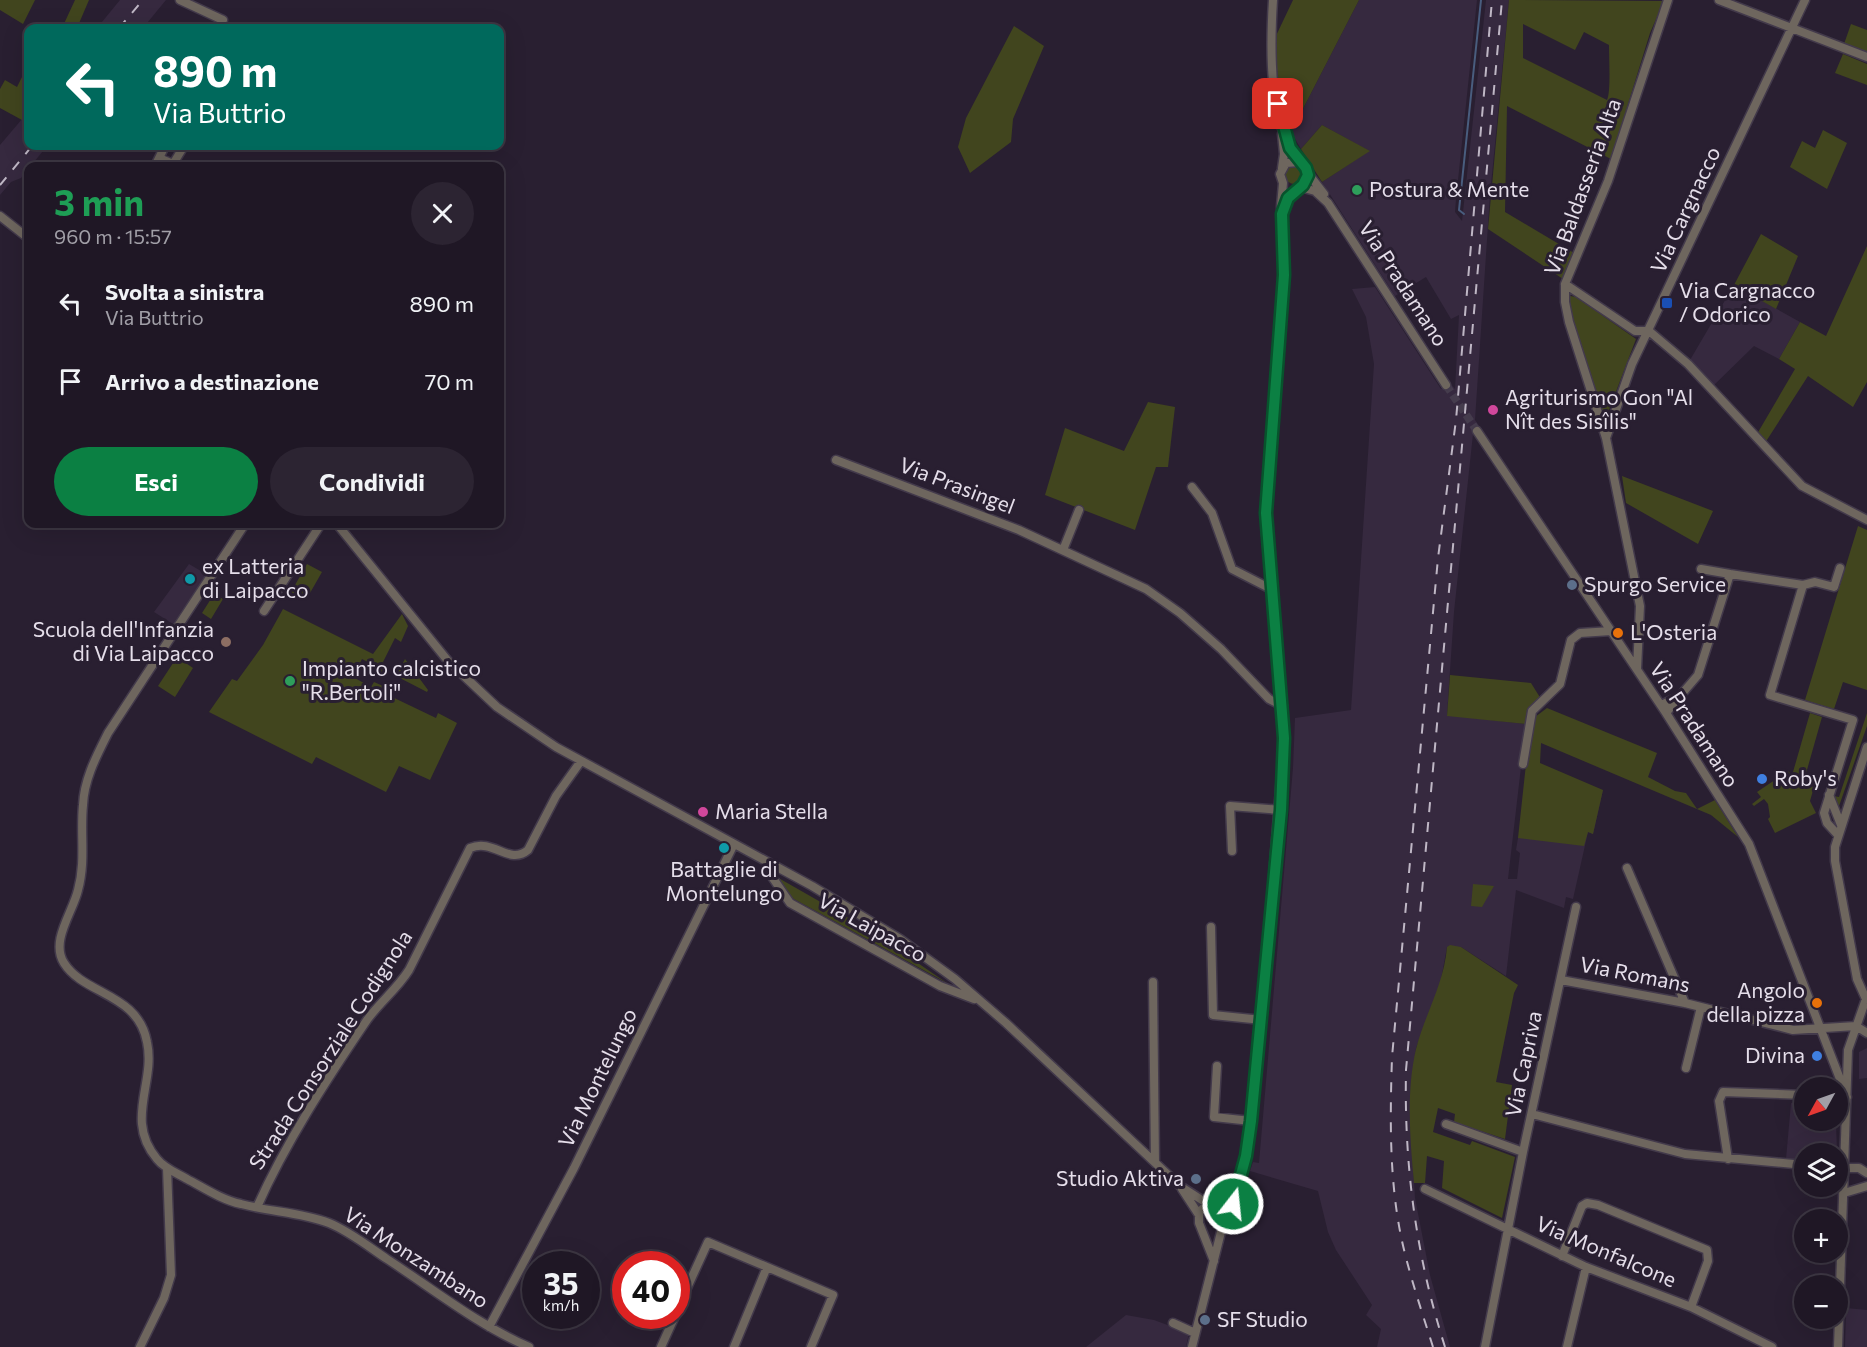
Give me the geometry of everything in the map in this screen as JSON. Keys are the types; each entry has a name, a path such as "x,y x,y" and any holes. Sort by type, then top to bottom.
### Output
{"street":[{"path":"180,0 223,20 221,24"},
{"path":"1273,0 1271,63 1282,127 1280,178 1290,188 1299,187"},
{"name":"Via Baldasseria Alta","path":"1637,669 1640,606 1606,438 1569,322 1565,302 1565,284 1608,181 1668,0"},
{"path":"1719,0 1867,57"},
{"name":"Via Cargnacco","path":"1606,438 1632,364 1805,0"},
{"path":"1282,127 1290,148 1307,172 1307,179 1288,198 1282,214"},
{"path":"157,162 163,150"},
{"path":"159,158 168,162"},
{"path":"1282,168 1289,162 1299,162"},
{"name":"Via Pradamano","path":"1307,172 1446,385"},
{"path":"1192,1347 1222,1228 1236,1195 1246,1156 1262,1020 1281,810 1283,706 1266,513 1284,275 1283,183"},
{"name":"Via Pradamano","path":"1299,187 1315,191 1328,203"},
{"path":"0,216 24,235"},
{"path":"1565,284 1635,331 1649,331 1688,364 1802,486 1867,520"},
{"name":"Via Pradamano","path":"1477,431 1664,709 1749,843 1821,1030 1836,1077"},
{"name":"Via Prasingel","path":"836,460 936,496 1063,550 1156,596 1221,649 1269,699 1283,706"},
{"path":"1192,487 1212,513 1232,569 1271,589"},
{"path":"1063,550 1079,510"},
{"name":"Via Monzambano","path":"242,528 108,733 93,764 82,805 85,858 78,891 60,941 60,954 73,973 116,999 142,1027 147,1042 148,1062 140,1110 142,1128 149,1146 167,1168 239,1204 290,1212 330,1223 489,1327 529,1347"},
{"path":"264,611 318,528"},
{"name":"Via Laipacco","path":"340,528 448,661 473,686 522,726 581,761 734,843 900,939 980,1001 1180,1186 1208,1204"},
{"path":"1701,569 1803,585 1815,582 1834,587 1839,568"},
{"path":"1664,709 1680,696 1698,675 1730,574"},
{"path":"1803,585 1770,695 1853,720 1828,794 1824,818 1838,835"},
{"path":"1523,764 1532,711 1560,684 1573,637 1580,633 1611,631"},
{"path":"1845,1077 1848,1050 1866,997 1857,979 1835,861 1838,835 1867,747"},
{"name":"Strada Consorziale Codignola","path":"256,1207 275,1166 354,1041 370,1017 399,986 409,970 470,848 479,844 489,845 514,856 521,856 528,850 548,811 581,761"},
{"path":"1828,794 1841,825"},
{"path":"1232,851 1230,806 1281,810"},
{"name":"Via Montelungo","path":"489,1327 574,1168 734,843"},
{"name":"Via Laipacco","path":"771,864 768,871 790,903 940,986 980,1001"},
{"path":"1627,868 1684,1003"},
{"name":"Via Capriva","path":"1485,1347 1523,1152 1576,907"},
{"path":"1211,927 1214,1015 1262,1020"},
{"name":"Via Romans","path":"1561,980 1684,1003 1779,1028 1821,1030 1856,1026"},
{"path":"1153,982 1155,1162"},
{"name":"Via Romans","path":"1686,1068 1701,1007"},
{"path":"1856,1026 1867,1033"},
{"path":"1217,1066 1214,1117 1251,1121"},
{"path":"1728,1159 1719,1101 1720,1094 1729,1091 1794,1094"},
{"path":"1532,1114 1685,1154 1794,1164"},
{"path":"1446,1124 1523,1152"},
{"path":"140,1347 164,1298 171,1275 167,1168"},
{"path":"1848,1168 1859,1168 1867,1173"},
{"name":"Via Laipacco","path":"1180,1186 1198,1215"},
{"path":"1848,1193 1867,1186"},
{"name":"Via Monfalcone","path":"1425,1189 1586,1267 1691,1307 1772,1347"},
{"path":"1214,1263 1198,1215 1208,1204 1220,1205 1236,1195"},
{"path":"1838,1347 1844,1197"},
{"path":"1562,1256 1582,1206 1592,1203 1608,1209 1707,1250 1708,1262 1691,1307"},
{"path":"1220,1205 1227,1218"},
{"path":"1201,1227 1213,1232 1222,1228"},
{"path":"690,1282 708,1242 833,1295 811,1347"},
{"path":"734,1347 767,1267"},
{"path":"1567,1347 1586,1267"},
{"path":"1173,1323 1195,1333"},
{"path":"661,1347 669,1329"}],"shaded area":[{"path":"120,0 166,0 146,24 100,24"},
{"path":"1359,0 1477,0 1455,212 1462,221 1486,0 1509,0 1490,195 1475,420 1480,427 1473,434 1454,612 1447,715 1526,724 1508,879 1517,879 1520,853 1516,850 1518,838 1603,790 1593,834 1588,832 1573,899 1566,897 1564,908 1516,890 1506,976 1461,947 1447,947 1440,985 1416,1048 1410,1116 1415,1198 1430,1275 1450,1347 1377,1347 1381,1329 1366,1315 1372,1305 1336,1250 1328,1232 1318,1191 1250,1171 1253,1162 1259,1163 1293,768 1295,718 1351,710 1374,364 1366,317 1352,289 1375,287 1441,389 1450,383 1455,389 1459,315 1451,319 1426,277 1395,296 1322,182 1369,151 1322,125 1301,149 1291,132"},
{"path":"24,117 24,150 44,150 34,162 24,162 24,174 11,182 0,195 0,145"},
{"path":"1734,285 1800,322 1779,359 1754,346 1713,386 1690,360"},
{"path":"189,564 206,574 173,624 154,612"},
{"path":"1867,1048 1867,1078 1859,1079 1859,1052"},
{"path":"1791,1103 1794,1103 1794,1131 1836,1131 1837,1143 1794,1143 1794,1160 1786,1159"},
{"path":"1848,1308 1867,1310 1867,1347 1845,1347"},
{"path":"1126,1315 1154,1320 1189,1333 1186,1347 1086,1347"}],"green space":[{"path":"0,0 35,0 23,24 0,10"},
{"path":"75,0 89,0 79,24 64,24"},
{"path":"1293,0 1359,0 1291,132 1280,98 1274,40"},
{"path":"1509,0 1664,1 1650,33 1611,159 1507,106 1505,212 1574,253 1563,279 1488,229","holes":["1523,24 1575,50 1584,32 1609,45 1607,100 1523,58"]},
{"path":"1851,24 1867,30 1867,52 1844,44"},
{"path":"1014,26 1044,46 1013,119 1011,142 970,173 958,147 966,118"},
{"path":"1843,54 1867,64 1867,85 1835,73"},
{"path":"23,75 24,117 22,120 0,108 0,89 5,80 17,87"},
{"path":"1322,125 1370,151 1322,182 1301,149"},
{"path":"1823,130 1847,143 1827,189 1790,167 1802,141 1815,148"},
{"path":"1290,166 1298,166 1303,171 1301,182 1290,184 1285,179 1285,171"},
{"path":"1761,234 1798,256 1776,309 1734,285"},
{"path":"1867,246 1867,382 1853,407 1808,376 1765,443 1757,434 1795,369 1779,359 1800,322 1826,336"},
{"path":"1576,297 1636,339 1606,418 1603,418 1579,350 1567,298"},
{"path":"1148,402 1175,407 1168,467 1156,467 1135,530 1045,495 1065,428 1124,451"},
{"path":"1622,476 1713,511 1698,544 1626,503"},
{"path":"1858,526 1867,530 1867,690 1843,682 1834,709 1805,700"},
{"path":"307,564 322,572 306,600 291,592"},
{"path":"214,594 223,599 211,619 202,613"},
{"path":"283,609 373,654 402,614 408,626 401,642 395,638 383,662 386,664 383,671 386,673 384,677 377,673 379,668 362,659 353,677 371,687 374,682 390,689 388,695 436,718 438,713 457,723 430,780 399,766 386,792 316,757 312,764 209,712 232,679 237,681 263,645"},
{"path":"177,657 193,668 175,697 158,686"},
{"path":"405,659 428,690 427,692 396,676"},
{"path":"1450,675 1531,683 1541,699 1527,709 1526,724 1447,716"},
{"path":"1547,708 1657,753 1648,777 1675,791 1686,793 1697,809 1715,800 1738,837 1711,815 1541,743 1540,763 1603,790 1593,834 1588,832 1584,846 1518,838 1526,764 1535,717"},
{"path":"1810,713 1822,717 1803,784 1814,787 1810,801 1816,813 1775,833 1768,819 1770,817 1768,804 1764,799 1754,806 1752,804 1761,797 1757,792 1788,771 1791,774 1793,772"},
{"path":"1867,713 1867,726 1838,809 1833,796 1839,797"},
{"path":"775,876 868,929 947,983 792,898"},
{"path":"1473,884 1494,886 1482,907 1471,906"},
{"path":"1450,945 1461,947 1518,985 1514,993 1496,1082 1512,1085 1505,1139 1454,1122 1455,1114 1438,1108 1433,1132 1470,1145 1472,1141 1515,1157 1502,1218 1442,1188 1444,1161 1427,1156 1425,1183 1414,1183 1410,1116 1413,1065 1420,1036 1442,974 1447,947"}],"waterway":[{"path":"1464,214 1459,210 1481,0"}],"tunnel":[{"path":"1446,385 1477,431"}],"railway":[{"path":"122,24 143,0"},
{"path":"1433,1347 1409,1268 1398,1218 1391,1149 1392,1057 1438,558 1456,420 1492,0"},
{"path":"1445,1347 1426,1279 1414,1210 1407,1141 1406,1070 1502,0"},
{"path":"0,185 29,150"}],"place":[{"name":"Postura & Mente","path":"1357,190"},
{"name":"Via Cargnacco / Odorico","path":"1667,303"},
{"name":"Agriturismo Gon \"Al Nît des Sisîlis\"","path":"1493,410"},
{"name":"ex Latteria di Laipacco","path":"190,579"},
{"name":"Spurgo Service","path":"1572,585"},
{"name":"L'Osteria","path":"1618,633"},
{"name":"Scuola dell'Infanzia di Via Laipacco","path":"226,642"},
{"name":"Impianto calcistico \"R.Bertoli\"","path":"290,681"},
{"name":"Roby's","path":"1762,779"},
{"name":"Maria Stella","path":"703,812"},
{"name":"Battaglie di Montelungo","path":"724,848"},
{"name":"Angolo della pizza","path":"1817,1003"},
{"name":"Divina","path":"1817,1056"},
{"name":"Studio Aktiva","path":"1196,1179"},
{"name":"SF Studio","path":"1205,1320"}],"route":[{"path":"1233,1204 1246,1156 1251,1121 1281,810 1283,706 1267,553 1266,513 1284,275 1282,214 1288,198 1303,185 1308,175 1306,168 1294,156 1290,148 1281,124 1278,104"}]}
